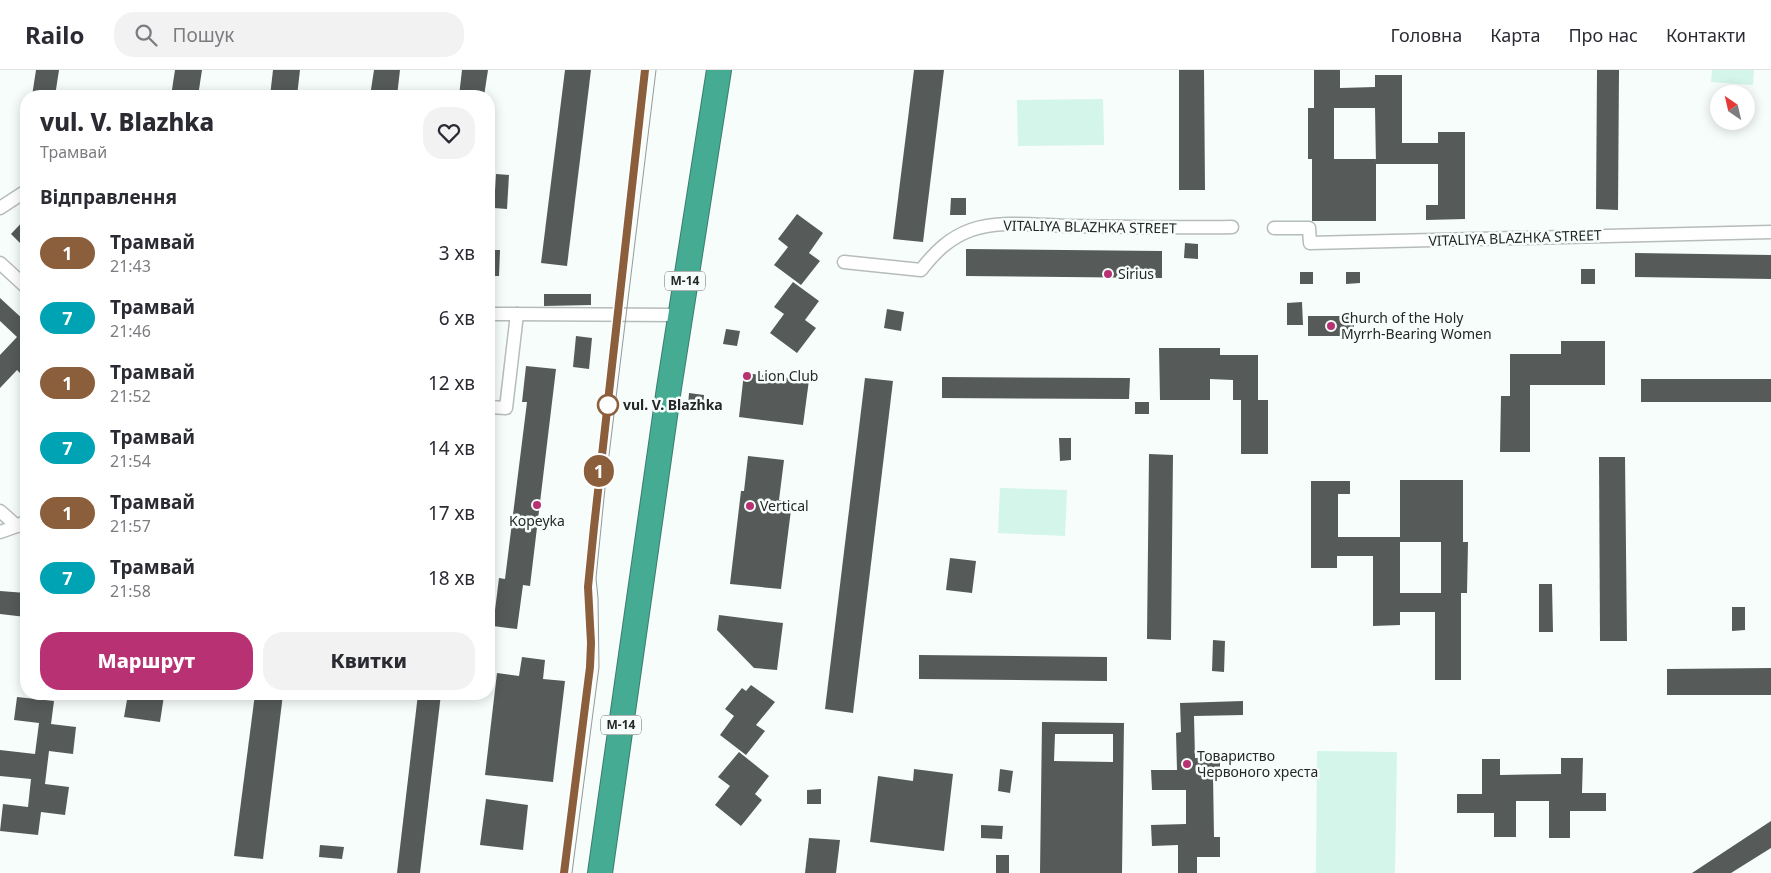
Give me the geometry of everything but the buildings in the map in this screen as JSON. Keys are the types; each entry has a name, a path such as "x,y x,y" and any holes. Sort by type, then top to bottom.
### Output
{"highway":[{"name":"М-14","path":"600,873 680,315 719,70"}],"street":[{"path":"0,208 20,195"},
{"name":"VITALIYA BLAZHKA STREET","path":"844,262 921,270 935,253 952,239 972,230 1002,225 1166,228 1232,227"},
{"name":"VITALIYA BLAZHKA STREET","path":"1274,228 1309,228 1310,243 1771,232"},
{"path":"0,263 20,281"},
{"path":"495,314 680,315"},
{"path":"495,407 506,408 517,314"},
{"path":"0,511 20,522"},
{"path":"0,532 20,524"}],"green space":[{"path":"1712,70 1754,70 1753,85 1711,82"},
{"path":"1103,99 1104,145 1018,146 1017,100"},
{"path":"1000,488 1067,490 1065,536 998,533"},
{"path":"1317,751 1397,752 1395,873 1316,873"}],"tram line":[{"path":"616,338 645,70"},
{"name":"1","path":"564,873 590,667 591,643 588,587 624,275 645,70"},
{"path":"572,873 599,667 596,578 605,488 656,70"},
{"path":"564,873 590,667 590,567"}],"place":[{"name":"Sirius","path":"1108,274"},
{"name":"Church of the Holy Myrrh-Bearing Women","path":"1331,326"},
{"name":"Lion Club","path":"747,376"},
{"name":"vul. V. Blazhka","path":"608,405"},
{"name":"Kopeyka","path":"537,505"},
{"name":"Vertical","path":"750,506"},
{"name":"Товариство Червоного хреста","path":"1187,764"}]}
